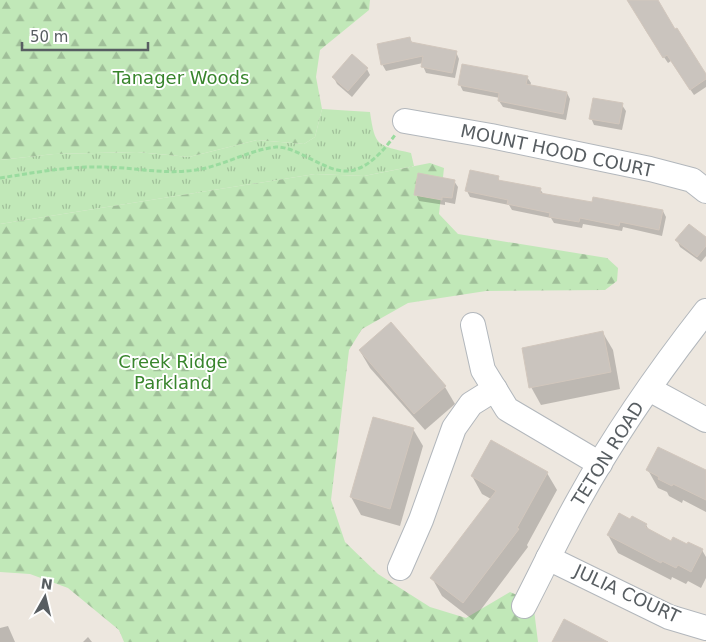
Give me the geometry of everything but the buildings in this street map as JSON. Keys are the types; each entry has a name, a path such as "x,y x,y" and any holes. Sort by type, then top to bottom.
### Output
{"street":[{"name":"MOUNT HOOD COURT","path":"405,121 491,136 650,170 692,180 706,191"},
{"name":"TETON ROAD","path":"524,606 600,464 668,360 706,311"},
{"path":"473,326 483,370 507,409 600,464"},
{"path":"649,388 706,420"},
{"path":"400,568 421,520 454,428 471,404 494,389"},
{"name":"JULIA COURT","path":"548,558 669,617 706,628"}],"path":[{"path":"0,178 84,166 104,166 161,172 197,170 278,147 347,171 359,168 384,150 405,121"}],"green space":[{"name":"Tanager Woods","path":"0,0 370,0 369,10 320,50 316,77 322,109 315,137 304,144 257,140 189,157 137,152 54,154 0,160"},
{"path":"322,109 370,112 374,132 380,143 384,146 411,153 414,166 364,176 315,174 0,224 0,160 54,154 137,152 189,157 257,140 304,144 315,137"},
{"name":"Creek Ridge Parkland","path":"430,163 444,168 439,214 458,234 607,258 618,268 617,281 605,290 486,291 408,303 362,329 349,350 331,500 345,542 378,574 430,607 466,618 510,592 533,602 538,642 124,642 119,630 68,588 30,574 0,572 0,224 315,174 364,176"}]}
